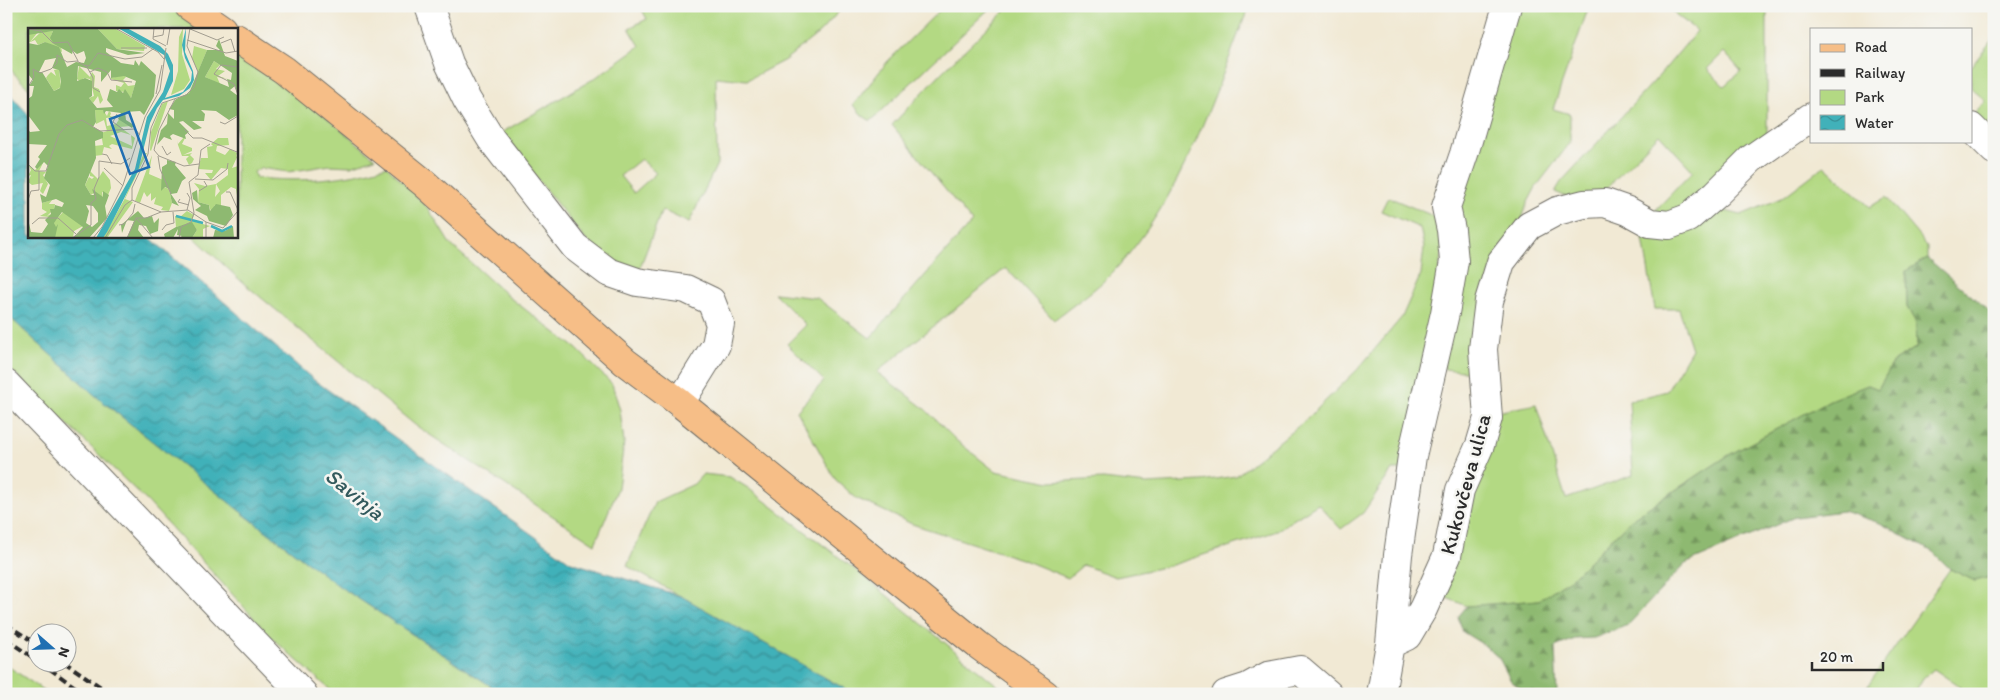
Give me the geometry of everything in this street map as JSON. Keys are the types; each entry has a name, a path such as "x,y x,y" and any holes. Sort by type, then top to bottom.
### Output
{"main road":[{"path":"189,6 221,28"},
{"path":"238,39 284,70 424,183 625,362 680,403 978,645 1045,694"}],"street":[{"path":"429,6 449,63 466,100 491,139 576,247 608,272 636,282 686,289 711,301 720,324 716,345 680,403"},
{"path":"1381,694 1390,644 1398,554 1412,456 1445,313 1454,260 1452,230 1446,207 1464,154 1507,6"},
{"name":"Kukovčeva ulica","path":"1390,644 1407,636 1423,609 1446,556 1460,490 1480,445 1488,418 1483,349 1489,301 1501,262 1528,226 1557,211 1584,204 1605,203 1650,223 1669,225 1688,218 1717,193 1751,159 1810,118"},
{"path":"1972,128 1994,150"},
{"path":"6,384 193,577 303,694"},
{"path":"1226,694 1248,687 1268,676 1300,670 1328,694"}],"green space":[{"path":"6,6 170,6 202,28 28,28 28,88 6,65"},
{"path":"640,6 844,6 820,32 785,60 747,80 716,77 717,164 689,223 662,210 639,270 607,260 584,238 501,133 595,78 640,46 629,28 647,19","holes":["641,159 656,173 634,193 620,176"]},
{"path":"944,6 992,6 871,121 863,116 853,105 888,61"},
{"path":"1010,6 1249,6 1208,111 1177,180 1158,213 1137,243 1106,279 1054,320 1006,268 877,372 925,409 957,441 995,471 1050,482 1103,479 1147,484 1201,481 1236,476 1306,420 1358,369 1402,317 1421,274 1424,247 1420,228 1381,211 1388,197 1438,218 1444,241 1402,470 1392,470 1363,513 1341,529 1318,504 1274,532 1169,566 1116,577 1083,565 1068,578 1024,560 912,524 856,498 835,479 797,411 824,381 787,344 806,325 774,293 817,298 870,338 972,222 892,125 941,73"},
{"path":"1514,6 1589,6 1553,109 1570,114 1570,143 1536,187 1527,204 1473,372 1444,369 1455,203"},
{"path":"1665,6 1767,6 1767,141 1688,212 1650,216 1693,171 1659,134 1600,195 1576,201 1555,192 1561,182 1658,77 1697,31","holes":["1724,52 1741,71 1724,86 1707,69"]},
{"path":"1994,37 1994,116 1982,133 1972,117 1986,101 1972,89 1972,66"},
{"path":"238,52 325,116 375,158 351,166 330,165 288,172 260,168 254,172 256,178 322,179 371,171 387,166 428,208 450,244 509,297 577,349 612,384 620,410 624,442 618,488 595,544 415,425 241,281 195,238 238,238"},
{"path":"1824,166 1870,207 1886,197 1927,246 1927,258 1906,271 1907,307 1916,323 1917,347 1894,361 1878,389 1868,385 1830,400 1729,455 1634,517 1573,577 1539,600 1467,606 1439,595 1497,412 1536,404 1566,499 1633,475 1629,401 1667,391 1692,349 1679,309 1655,309 1641,227 1710,207 1741,215 1782,198"},
{"path":"1927,258 1994,315 1994,576 1975,581 1950,569 1933,552 1880,523 1843,511 1795,517 1685,564 1628,625 1594,638 1575,639 1555,647 1557,694 1527,693 1511,681 1499,658 1484,645 1463,632 1458,617 1467,606 1539,600 1573,577 1634,517 1729,455 1830,400 1868,385 1878,389 1894,361 1917,347 1916,323 1907,307 1906,271"},
{"path":"6,314 98,398 246,516 339,586 503,694 335,694 274,640 149,503 6,365"},
{"path":"703,474 730,477 748,488 852,567 1008,694 854,694 627,566 655,502 694,484"},
{"path":"1950,569 1975,581 1994,576 1994,694 1956,694 1960,687 1934,669 1923,678 1914,694 1862,694"},
{"path":"6,665 49,694 6,694"}],"water":[{"name":"Savinja","path":"6,90 28,114 28,238 150,238 314,380 571,562 681,596 854,694 503,694 339,586 246,516 98,398 6,314"}],"railway":[{"path":"6,624 28,638"},
{"path":"6,639 28,654"},
{"path":"54,672 85,694"},
{"path":"78,672 111,694"}]}
